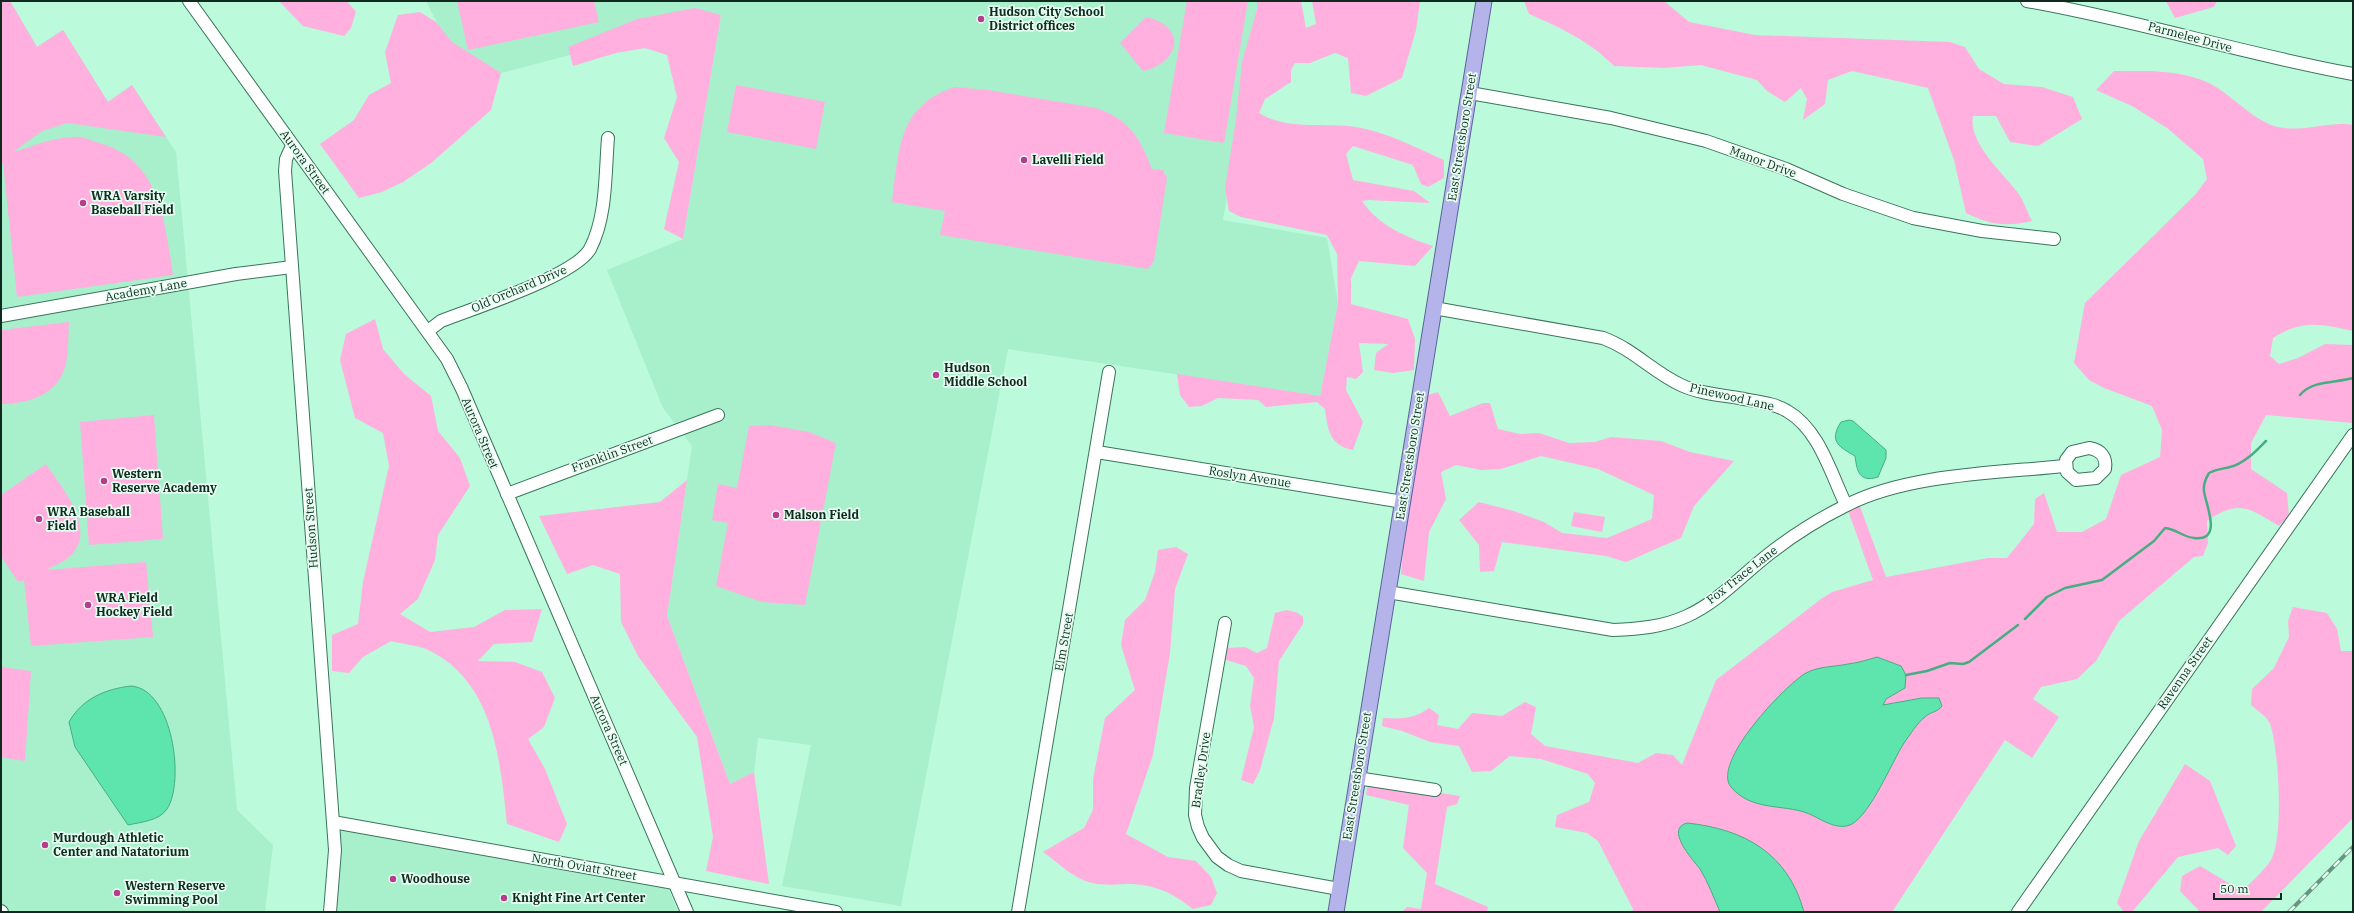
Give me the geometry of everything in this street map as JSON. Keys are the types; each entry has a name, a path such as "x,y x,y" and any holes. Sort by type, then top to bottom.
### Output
{"main road":[{"name":"East Streetsboro Street","path":"1336,912 1484,1"}],"street":[{"name":"Aurora Street","path":"189,1 292,146 447,359 462,389 687,912"},
{"name":"Parmelee Drive","path":"2027,1 2150,26 2252,54 2353,74"},
{"name":"Manor Drive","path":"1470,93 1612,118 1706,141 1786,169 1843,194 1913,218 1982,231 2054,239"},
{"name":"Old Orchard Drive","path":"428,331 441,322 552,277 581,261 590,248 598,227 603,196 608,138"},
{"name":"Hudson Street","path":"292,146 286,159 285,171 336,858 330,912"},
{"name":"Academy Lane","path":"1,316 236,274 292,267"},
{"name":"Pinewood Lane","path":"1434,308 1603,338 1629,350 1662,375 1682,385 1704,392 1772,404 1787,411 1799,420 1815,439 1846,505"},
{"name":"Elm Street","path":"1018,912 1109,372"},
{"name":"Franklin Street","path":"506,494 718,415"},
{"name":"Ravenna Street","path":"2018,912 2353,435"},
{"name":"Roslyn Avenue","path":"1096,452 1403,502"},
{"name":"Fox Trace Lane","path":"1388,592 1613,630 1638,630 1663,625 1688,616 1721,594 1769,554 1799,532 1846,505 1904,486 1931,480 2065,466"},
{"name":"Bradley Drive","path":"1225,623 1196,788 1195,815 1198,828 1203,838 1217,856 1241,871 1339,889"},
{"path":"1357,778 1435,790"},
{"name":"North Oviatt Street","path":"333,822 836,912"}],"shaded area":[{"name":"Western Reserve Academy","path":"1,1 10,1 37,47 63,30 108,102 132,85 176,152 237,810 273,845 265,912 1,911"},
{"name":"WRA Varsity Baseball Field","path":"1,1 10,1 37,47 63,30 108,102 132,85 166,137 67,123 42,131 13,152 51,140 67,137 81,137 119,151 135,163 147,178 156,195 167,234 173,275 17,297 3,163 1,165"},
{"path":"279,1 347,1 356,12 351,28 344,36 303,26"},
{"path":"426,1 1258,1 1223,220 1327,238 1338,303 1320,396 1008,349 901,906 782,886 811,745 758,738 754,772 730,784 667,616 692,446 663,408 607,270 683,239 721,15 501,73 449,46"},
{"path":"457,1 594,1 599,22 468,50"},
{"path":"1187,1 1248,1 1224,143 1164,133"},
{"path":"1257,1 1301,1 1306,28 1316,24 1312,1 1420,1 1416,30 1402,78 1366,96 1351,93 1348,58 1335,53 1310,63 1295,63 1291,70 1291,82 1265,99 1259,113 1271,119 1296,124 1361,128 1403,142 1444,160 1444,178 1428,187 1421,184 1413,165 1353,146 1346,154 1353,180 1414,191 1430,203 1362,201 1376,217 1394,230 1433,246 1415,266 1359,261 1351,278 1351,304 1408,319 1415,339 1414,370 1393,373 1374,370 1376,353 1388,344 1359,343 1363,372 1356,379 1347,377 1346,390 1363,422 1353,450 1345,448 1331,436 1327,424 1325,409 1317,402 1266,407 1258,400 1218,398 1202,406 1189,407 1180,395 1177,374 1320,396 1338,303 1337,254 1327,235 1241,217 1229,211 1225,188 1236,120 1242,62 1257,9"},
{"path":"1524,1 1664,1 1689,22 1755,35 1950,42 1965,47 1979,69 2004,84 2042,87 2073,97 2082,119 2038,146 2010,142 1996,116 1973,116 1973,126 1981,147 2018,193 2032,221 2013,224 1998,224 1966,213 1954,160 1928,88 1852,71 1828,80 1825,104 1803,120 1807,99 1801,88 1785,102 1767,91 1757,80 1701,65 1664,68 1614,66 1585,42 1564,30 1529,14"},
{"path":"2166,1 2217,1 2214,7 2175,18"},
{"path":"695,8 721,15 683,239 664,229 679,162 664,138 677,97 667,55 645,48 616,53 573,66 568,47 637,19"},
{"path":"420,12 436,22 452,42 501,73 491,110 431,163 403,182 382,192 359,198 320,144 354,120 369,95 391,83 385,52 398,15"},
{"path":"1146,17 1164,24 1173,36 1174,43 1173,50 1164,61 1157,66 1143,71 1120,43"},
{"path":"2114,71 2173,73 2196,78 2207,82 2224,92 2256,117 2274,126 2294,129 2335,124 2353,125 2353,331 2321,325 2294,328 2273,338 2270,356 2279,364 2298,358 2325,344 2353,345 2353,423 2266,415 2251,443 2251,469 2287,493 2289,516 2279,526 2244,508 2236,508 2218,514 2207,521 2208,543 2203,556 2194,557 2119,621 2096,661 2077,679 2041,687 2033,699 2059,717 2032,758 2005,740 1892,912 1632,912 1633,909 1598,841 1587,833 1555,827 1557,815 1589,802 1595,783 1588,774 1541,759 1510,756 1491,771 1472,772 1459,746 1430,742 1402,731 1382,726 1383,718 1408,718 1429,708 1439,715 1437,725 1458,729 1472,713 1502,716 1525,702 1536,707 1531,734 1545,746 1638,763 1656,753 1673,755 1682,765 1716,680 1821,599 1832,592 1873,580 1846,505 1858,501 1886,577 1988,558 2007,558 2034,524 2035,499 2044,493 2057,532 2082,532 2106,519 2121,475 2160,457 2162,430 2152,406 2104,388 2089,380 2074,363 2085,303 2195,195 2207,179 2203,159 2167,128 2132,106 2096,90"},
{"path":"736,85 825,102 816,149 727,132"},
{"path":"955,87 988,90 1096,108 1117,118 1125,124 1138,139 1152,169 1163,170 1167,178 1154,261 1148,269 940,235 945,211 892,202 900,148 905,132 912,118 922,105 936,95"},
{"path":"375,319 383,349 404,374 431,396 438,431 460,458 470,486 438,535 435,560 418,599 400,614 430,632 474,627 505,610 542,609 532,642 494,644 478,661 515,662 542,672 555,698 544,727 528,739 545,769 567,824 559,842 507,824 501,774 496,748 489,724 480,701 466,680 449,663 426,649 391,641 363,657 349,673 332,671 332,635 358,624 363,582 389,466 383,433 355,418 340,360 346,334"},
{"path":"69,322 66,363 63,374 57,382 50,390 32,399 12,404 1,404 1,330"},
{"path":"1438,392 1450,416 1483,403 1490,403 1498,429 1520,434 1539,433 1569,443 1595,442 1611,437 1661,441 1690,452 1734,461 1694,506 1681,538 1626,562 1606,556 1502,542 1494,571 1480,572 1479,545 1459,520 1479,502 1514,511 1544,522 1562,533 1607,538 1652,519 1654,495 1598,469 1541,456 1501,469 1481,470 1456,465 1441,472 1446,499 1429,532 1424,581 1401,574 1405,526 1424,396"},
{"path":"154,415 163,539 89,545 80,422"},
{"path":"1849,420 1853,421 1886,450 1886,458 1878,477 1863,477 1858,471 1855,456 1841,447 1838,443 1836,439 1837,429 1841,422"},
{"name":"Malson Field","path":"770,425 809,432 836,443 805,605 762,602 716,586 728,523 712,520 718,484 737,488 749,426"},
{"path":"46,464 61,485 75,510 79,523 80,536 77,547 68,558 46,570 146,562 153,637 31,646 24,580 18,582 1,556 1,495"},
{"path":"687,480 667,616 730,784 754,772 769,884 706,871 713,837 697,737 638,656 621,622 620,574 593,565 567,574 539,516 660,502"},
{"path":"1574,512 1605,517 1602,532 1571,526"},
{"path":"1176,547 1188,554 1175,589 1170,653 1153,755 1126,834 1168,857 1196,861 1211,877 1217,893 1211,905 1193,909 1179,899 1157,888 1132,884 1095,884 1083,880 1068,871 1043,852 1084,828 1093,810 1093,779 1105,718 1135,690 1121,645 1125,620 1145,600 1155,572 1158,550"},
{"path":"2293,607 2327,613 2337,629 2341,651 2353,651 2353,818 2261,912 2200,912 2180,891 2182,876 2200,866 2242,891 2268,864 2275,849 2279,814 2276,753 2269,721 2251,705 2252,689 2274,668 2289,637 2288,621"},
{"path":"1287,610 1298,613 1303,617 1303,624 1279,661 1274,718 1260,770 1253,784 1241,780 1254,727 1250,706 1254,678 1246,666 1223,659 1226,648 1245,647 1257,653 1267,648 1275,613"},
{"path":"1877,657 1901,666 1906,675 1905,688 1886,699 1883,705 1922,698 1939,698 1942,706 1919,722 1899,751 1874,799 1859,818 1852,824 1846,826 1835,825 1797,810 1767,806 1748,800 1739,795 1731,787 1728,776 1731,761 1740,744 1768,708 1796,680 1806,673 1816,669 1855,663"},
{"path":"1,667 31,671 25,761 1,757"},
{"path":"131,686 145,691 157,703 166,719 172,738 175,759 175,779 172,796 164,813 155,819 128,825 75,747 69,722 74,714 87,701 95,696 121,687"},
{"path":"2185,764 2210,781 2236,846 2228,855 2218,848 2178,857 2132,912 2124,912 2117,903 2139,841"},
{"path":"1368,782 1460,796 1457,804 1447,807 1435,884 1488,907 1487,912 1402,912 1407,907 1421,909 1427,873 1403,848 1409,805 1366,795"},
{"path":"1687,823 1727,831 1745,838 1761,848 1775,859 1787,874 1797,891 1804,912 1720,912 1703,874 1687,853 1679,838 1678,832 1681,826"},
{"path":"342,830 667,886 678,912 334,912 339,833"}],"waterway":[{"path":"2300,395 2305,390 2318,384 2353,378"},
{"path":"2025,619 2047,597 2065,588 2102,580 2154,541 2165,528 2186,536 2203,538 2208,534 2211,528 2211,520 2204,488 2205,481 2209,473 2240,463 2266,441"},
{"path":"1906,675 1927,671 1950,663 1963,664 1969,662 2018,625"}],"railway":[{"path":"2289,912 2353,847"}],"place":[{"name":"Hudson City School District offices","path":"981,19"},
{"name":"Lavelli Field","path":"1024,160"},
{"name":"WRA Varsity Baseball Field","path":"83,203"},
{"name":"Hudson Middle School","path":"936,375"},
{"name":"Western Reserve Academy","path":"104,481"},
{"name":"Malson Field","path":"776,515"},
{"name":"WRA Baseball Field","path":"39,519"},
{"name":"WRA Field Hockey Field","path":"88,605"},
{"name":"Murdough Athletic Center and Natatorium","path":"45,845"},
{"name":"Woodhouse","path":"393,879"},
{"name":"Western Reserve Swimming Pool","path":"117,893"},
{"name":"Knight Fine Art Center","path":"504,898"}]}
